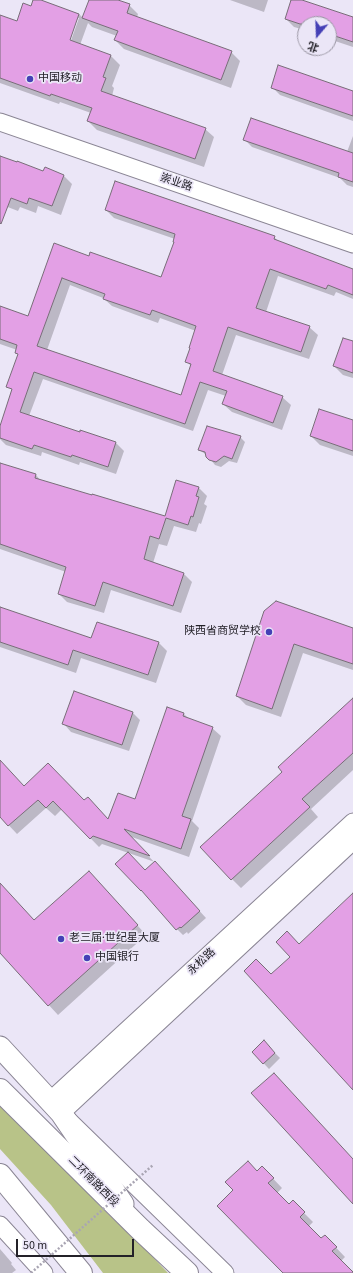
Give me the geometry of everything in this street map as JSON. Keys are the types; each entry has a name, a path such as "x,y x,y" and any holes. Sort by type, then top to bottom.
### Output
{"highway":[{"name":"二环南路西段","path":"0,1090 140,1229 187,1273"},
{"path":"0,1175 81,1273"}],"main road":[{"path":"0,1047 56,1107 140,1229"},
{"path":"0,1181 27,1207"}],"street":[{"name":"崇业路","path":"0,122 353,244"},
{"name":"永松路","path":"56,1107 353,822"},
{"name":"永松路","path":"56,1107 353,841"},
{"path":"56,1107 225,1273"},
{"path":"0,1225 44,1273"}],"path":[{"path":"31,1273 153,1165"}],"green space":[{"path":"0,1099 101,1207 168,1273 103,1273 51,1205 0,1149"}],"building":[{"path":"33,0 41,0 79,14 70,40 111,55 103,77 106,78 101,91 206,128 195,159 87,121 92,108 51,94 50,96 0,78 0,15 17,21 23,3 31,6"},
{"path":"89,0 118,0 130,4 127,13 232,51 221,80 114,40 118,31 82,18"},
{"path":"291,0 302,0 353,17 353,42 337,37 337,16 297,16 297,23 285,19"},
{"path":"278,65 353,91 353,116 271,88"},
{"path":"251,118 353,153 353,182 338,177 339,173 243,140"},
{"path":"0,156 43,171 45,167 64,175 52,206 29,198 27,204 11,198 1,224"},
{"path":"115,181 275,236 274,239 353,269 353,295 328,285 326,289 270,269 256,308 310,326 301,352 228,327 213,371 283,396 273,423 222,404 227,391 200,382 185,424 34,372 20,412 116,442 108,467 72,455 71,457 34,445 32,449 0,438 0,426 12,389 6,387 18,354 15,353 17,345 0,339 0,306 28,316 54,243 89,256 90,252 161,277 174,242 175,234 105,210","holes":["62,278 105,294 103,299 150,315 152,310 196,326 185,362 191,364 181,395 37,346"]},
{"path":"343,338 353,341 353,373 333,366"},
{"path":"319,409 353,420 353,451 310,436"},
{"path":"207,426 241,436 232,459 224,456 216,462 209,460 206,457 205,452 198,450"},
{"path":"0,463 36,474 35,478 165,516 176,480 199,487 196,496 199,497 193,517 191,516 188,525 166,518 159,539 150,536 144,559 184,573 173,606 103,582 95,606 58,594 66,567 0,544"},
{"path":"276,601 353,628 353,664 294,644 272,709 236,696 264,611"},
{"path":"0,607 91,638 97,622 159,642 148,675 73,650 68,665 0,642"},
{"path":"74,691 133,712 122,745 62,724"},
{"path":"353,698 353,753 302,799 310,807 231,880 200,847 282,772 278,767"},
{"path":"167,707 184,713 183,716 213,727 182,816 191,819 181,849 124,829 150,856 93,836 90,839 53,801 46,808 38,800 8,826 0,817 0,760 24,786 48,763 84,800 88,797 108,819 118,793 135,799"},
{"path":"128,852 145,870 155,861 200,911 181,928 180,927 176,930 141,890 115,864"},
{"name":"老三届·世纪星大厦","path":"89,871 138,925 48,1006 0,953 0,883 34,920"},
{"path":"353,893 353,1090 244,971 256,959 271,974 290,957 276,942 287,931 299,944"},
{"path":"264,1040 275,1053 263,1064 252,1052"},
{"path":"274,1073 353,1159 353,1204 251,1093"},
{"path":"248,1161 257,1171 262,1166 274,1178 268,1183 289,1204 293,1200 305,1212 300,1217 321,1238 325,1235 337,1247 332,1251 353,1273 283,1273 217,1206 233,1190 225,1182"}],"place":[{"name":"中国移动","path":"30,79"},
{"name":"陕西省商贸学校","path":"269,632"},
{"name":"老三届·世纪星大厦","path":"61,939"},
{"name":"中国银行","path":"87,958"}]}
